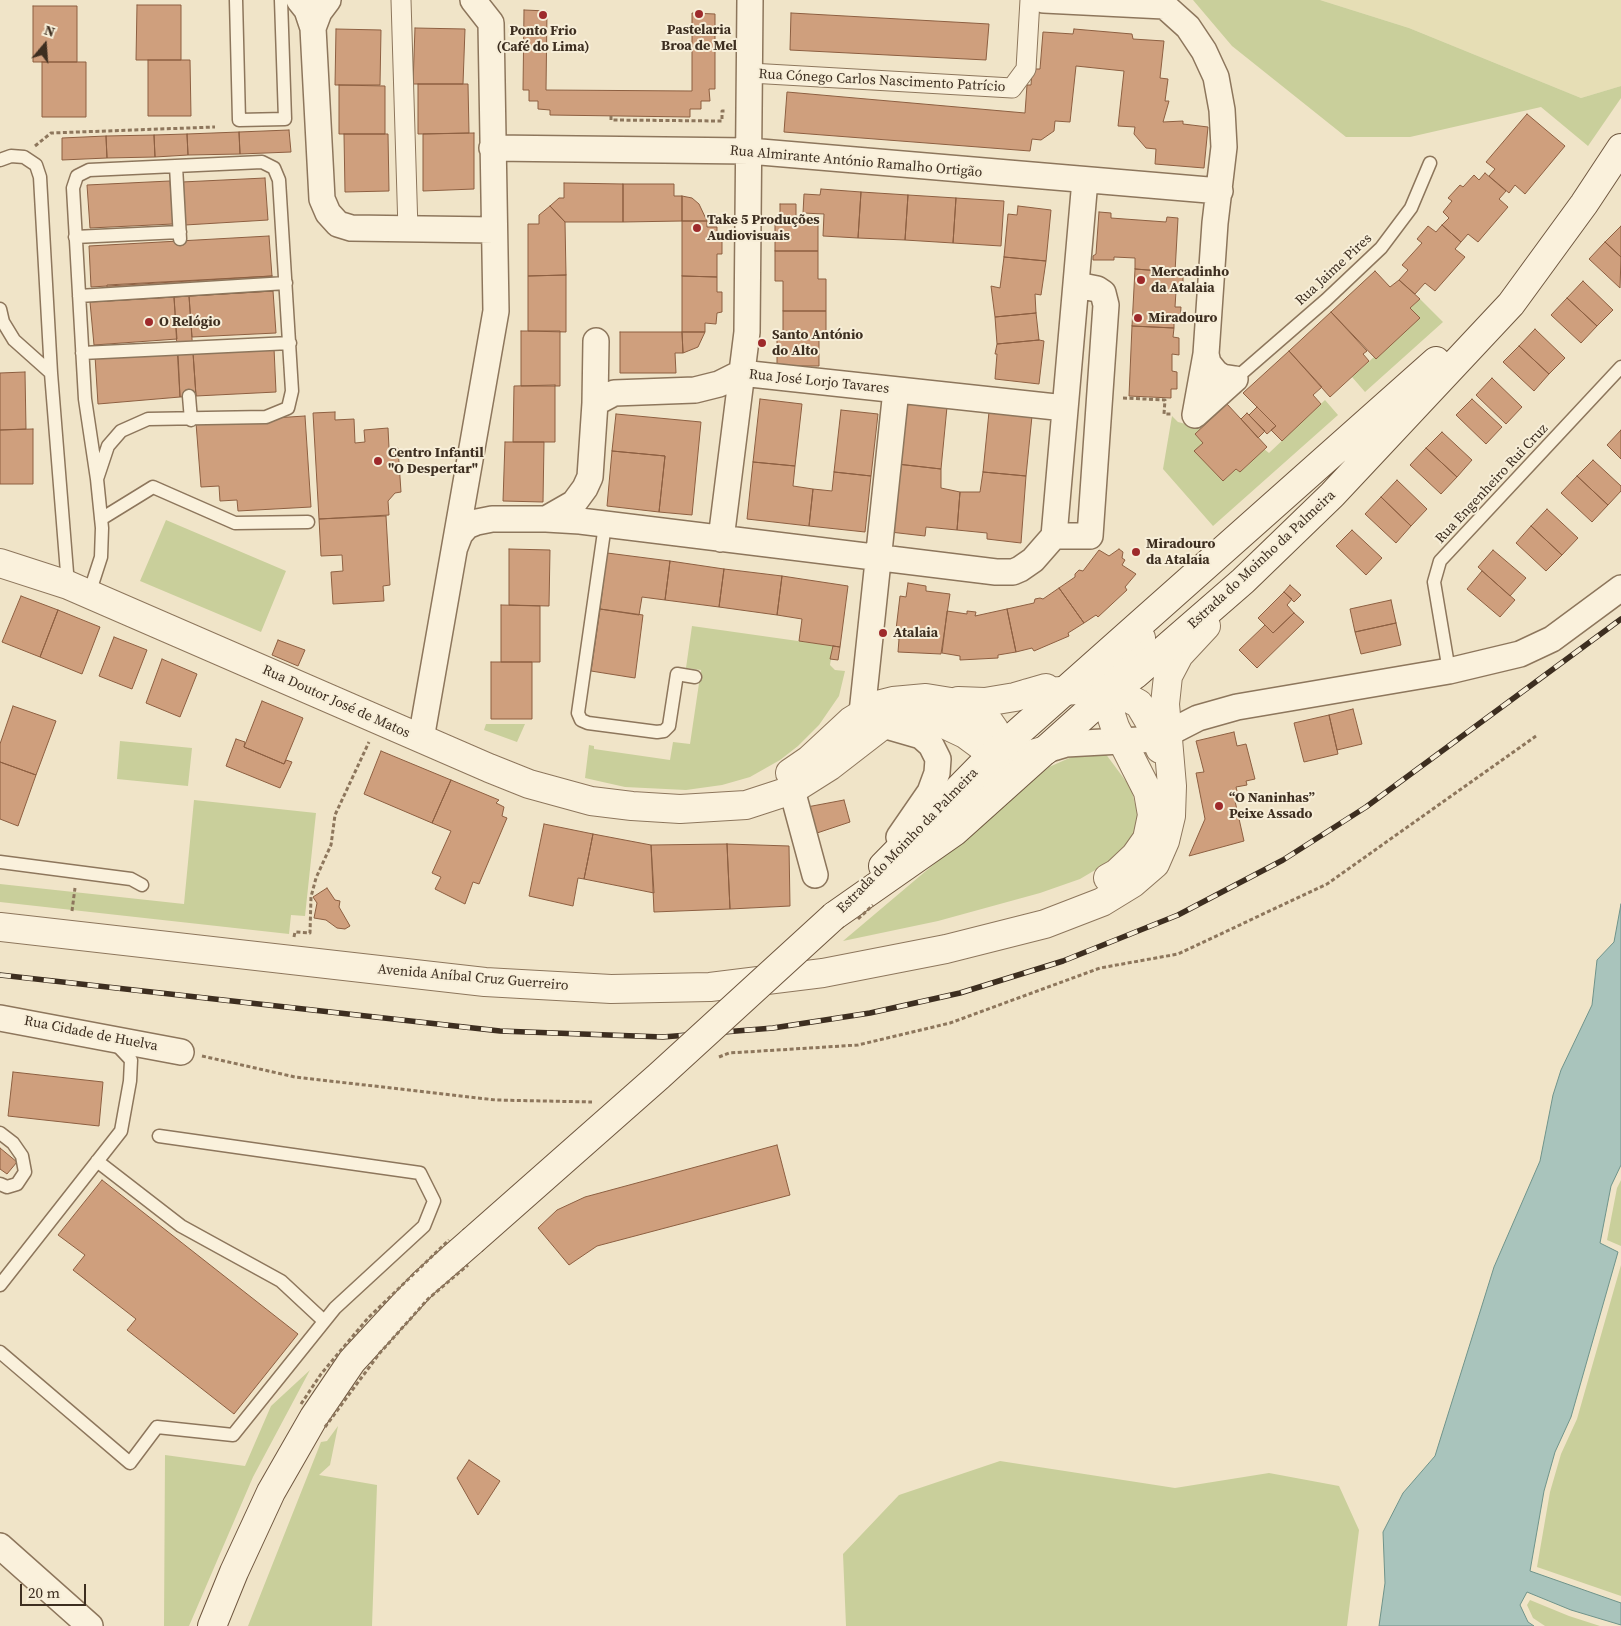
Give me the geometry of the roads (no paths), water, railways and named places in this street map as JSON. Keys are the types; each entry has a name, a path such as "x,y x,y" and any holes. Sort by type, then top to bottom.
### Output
{"street":[{"path":"299,0 307,10 313,28 322,199 328,213 338,224 351,228 494,230"},
{"path":"313,28 319,12 328,0"},
{"path":"401,0 408,230"},
{"path":"421,739 496,311 491,24 473,0"},
{"path":"721,539 747,332 750,0"},
{"name":"Rua Cónego Carlos Nascimento Patrício","path":"750,73 1012,88 1026,69 1030,0"},
{"path":"1044,0 1161,3 1188,27 1204,51 1216,76 1222,110 1224,147 1215,223 1206,354 1195,415 1235,379"},
{"name":"Rua Almirante António Ramalho Ortigão","path":"492,148 749,151 1220,191"},
{"name":"Estrada do Moinho da Palmeira","path":"834,916 954,832 1109,693 1136,674 1244,581 1300,526 1511,304 1584,204 1621,148"},
{"path":"455,547 460,534 467,526 492,519 546,519 879,559 996,572 1013,572 1033,560 1054,536 1085,180"},
{"name":"Estrada do Moinho da Palmeira","path":"834,916 996,752 1457,343 1584,204"},
{"path":"1054,536 1090,536 1106,298 1097,288 1076,285"},
{"path":"596,342 595,403 590,476 591,510 605,525"},
{"path":"1206,354 1208,363 1216,373 1222,377 1235,379"},
{"name":"Rua José Lorjo Tavares","path":"595,403 614,393 680,391 708,387 742,373 1065,408"},
{"path":"870,725 879,559 896,390"},
{"path":"946,949 1090,888 1117,873 1135,856 1147,839 1152,815 1148,792 1109,709 1108,680 1112,670 1127,650 1243,550 1321,464"},
{"path":"546,519 574,504 590,476"},
{"path":"467,481 468,498 492,519"},
{"path":"946,949 1044,924 1102,902 1133,883 1154,864 1165,842 1171,816 1172,786 1163,730 1168,676 1179,655 1300,526"},
{"name":"Rua Doutor José de Matos","path":"0,563 78,589 379,722 529,784 566,795 625,805 680,809"},
{"path":"680,809 738,798 778,780 870,725 906,718 929,720 959,731 981,746 1015,757 1066,744 1123,742 1237,707 1449,670 1520,654 1552,639 1621,588"},
{"path":"1028,694 1071,678 1112,649"},
{"path":"680,809 746,805 792,790 830,766 870,725 877,705 893,701 926,698 985,702 1028,694 1096,689 1123,696 1139,704 1163,730"},
{"path":"896,873 976,800 990,777 996,752 998,739 994,729 980,714 957,703 926,698"},
{"path":"855,894 912,820 930,792 937,773 937,754 926,740 912,732 870,725"},
{"path":"792,790 815,875"},
{"path":"213,1619 271,1492 314,1417 352,1361 424,1283 660,1076 834,916"},
{"name":"Avenida Aníbal Cruz Guerreiro","path":"0,927 485,982 611,989 710,987 823,973 946,949"},
{"name":"Rua Cidade de Huelva","path":"0,1018 182,1052"},
{"path":"0,1546 90,1626"}],"lane":[{"path":"236,0 239,120 285,119 281,0"},
{"path":"0,160 11,156 24,156 36,166 40,178 51,373 78,589"},
{"path":"78,589 101,557 101,518 98,479 85,399 73,188 77,176 89,170 262,162 274,168 279,180 290,343 292,391 288,408 266,417 191,420 148,419 121,430 108,446 98,479"},
{"name":"Rua Jaime Pires","path":"1235,379 1326,300 1381,248 1411,208 1430,163"},
{"path":"75,237 180,237 176,166"},
{"path":"79,296 286,283"},
{"path":"0,309 3,322 14,340 51,373"},
{"path":"82,353 290,343"},
{"name":"Rua Engenheiro Rui Cruz","path":"1449,670 1434,582 1440,561 1621,366"},
{"path":"190,396 191,420"},
{"path":"101,518 153,488 235,523 308,522"},
{"path":"605,525 578,713 581,720 588,723 657,732 664,731 669,726 677,674 695,677"},
{"path":"0,862 131,879 142,885"},
{"path":"0,1285 121,1131 130,1080 131,1060 109,1038"},
{"path":"0,1133 13,1143 22,1156 25,1172 17,1184 7,1187 0,1184"},
{"path":"0,1352 130,1463 157,1427 233,1435 334,1308 424,1226 434,1201 420,1172 159,1136"},
{"path":"97,1161 181,1226 281,1281 324,1322"}],"water":[{"path":"1621,904 1621,1165 1611,1186 1600,1243 1618,1252 1571,1417 1555,1452 1544,1491 1530,1571 1621,1603 1621,1625 1571,1610 1527,1592 1520,1605 1528,1622 1534,1626 1379,1626 1385,1583 1383,1532 1403,1493 1435,1456 1494,1267 1540,1161 1553,1095 1561,1070 1592,1005 1597,960 1614,942"}],"railway":[{"path":"0,975 500,1031 663,1037 773,1028 870,1013 960,993 1063,961 1178,915 1283,860 1366,807 1621,619"}],"place":[{"name":"Pastelaria Broa de Mel","path":"699,14"},
{"name":"Ponto Frio (Café do Lima)","path":"543,15"},
{"name":"Take 5 Produções Audiovisuais","path":"697,228"},
{"name":"Mercadinho da Atalaia","path":"1141,280"},
{"name":"Miradouro","path":"1138,318"},
{"name":"O Relógio","path":"149,322"},
{"name":"Santo António do Alto","path":"762,343"},
{"name":"Centro Infantil \"O Despertar\"","path":"378,461"},
{"name":"Miradouro da Atalaia","path":"1136,552"},
{"name":"Atalaia","path":"883,633"},
{"name":"“O Naninhas” Peixe Assado","path":"1219,806"}]}
